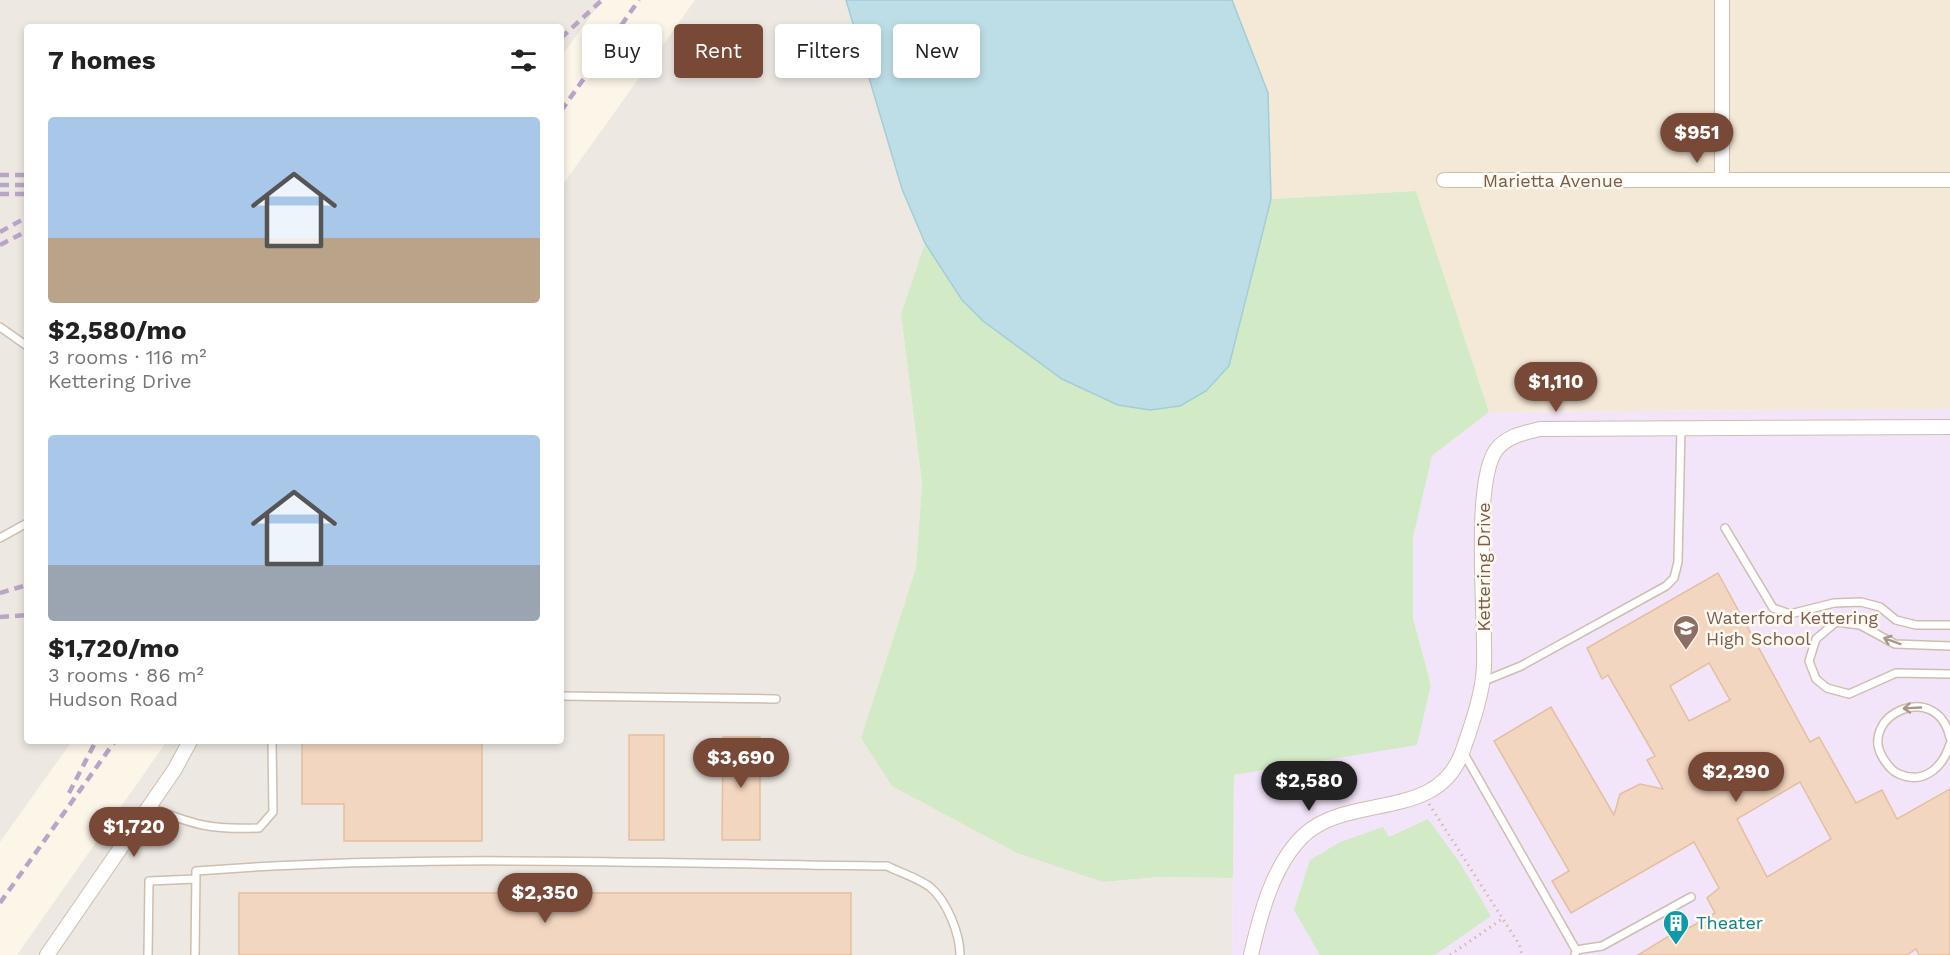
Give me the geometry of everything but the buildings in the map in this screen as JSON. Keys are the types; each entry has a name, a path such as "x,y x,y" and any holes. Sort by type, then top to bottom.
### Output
{"street":[{"path":"1722,0 1722,180"},
{"name":"Marietta Avenue","path":"1444,180 1950,180"},
{"name":"Kettering Drive","path":"1251,955 1279,872 1289,852 1305,835 1337,817 1394,804 1443,784 1462,752 1484,668 1483,500 1489,469 1496,451 1513,435 1540,429 1950,427"},
{"path":"47,955 175,769 188,744"}],"lane":[{"path":"0,327 24,344"},
{"path":"1481,682 1521,666 1666,586 1674,578 1678,562 1681,428"},
{"path":"0,538 24,525"},
{"path":"1725,528 1773,608 1790,614 1834,603 1861,602 1880,607 1896,620 1916,625 1950,625"},
{"path":"1950,646 1895,644 1860,625 1836,622 1816,639 1809,662 1815,679 1827,688 1849,694 1896,673 1950,674"},
{"path":"564,696 776,699"},
{"path":"1950,738 1948,728 1932,710 1914,706 1903,708 1884,722 1878,744 1881,755 1890,769 1912,778 1933,773 1945,761 1950,744"},
{"path":"149,807 194,825 224,829 259,828 273,812 272,744"},
{"path":"1462,752 1575,952 1602,946 1691,897"},
{"path":"195,955 196,871 305,862 527,861 887,866 930,888 949,913 960,947 960,955"},
{"path":"148,955 148,881 196,879"}],"path":[{"path":"1423,794 1519,944 1522,955"},
{"path":"1450,955 1502,919"}],"shaded area":[{"path":"0,0 602,0 585,24 582,24 582,28 564,53 564,24 24,24 24,744 70,744 0,842"},
{"path":"695,0 846,0 853,24 775,24 775,78 869,78 902,189 925,243 901,314 922,483 916,568 861,739 1103,882 1160,877 1233,878 1232,955 17,955 165,744 564,744 564,183 639,78 662,78 662,46 674,29 674,78 763,78 763,24 678,24"},
{"path":"1232,0 1950,0 1950,409 1489,412 1416,191 1271,199 1268,93"},
{"name":"Waterford Kettering High School","path":"1950,409 1950,955 1232,955 1234,775 1417,744 1431,685 1413,618 1413,538 1432,456 1489,412"}],"green space":[{"path":"1416,191 1489,412 1432,456 1413,538 1413,618 1431,685 1417,745 1234,775 1233,878 1160,877 1103,882 1017,853 892,786 861,738 916,568 922,483 901,314 925,243 962,300 983,321 1062,379 1229,366 1271,199"},
{"path":"1428,819 1460,863 1491,916 1435,955 1320,955 1294,910 1310,860 1340,842 1383,827 1389,837"}],"water":[{"path":"846,0 1232,0 1268,93 1271,199 1229,366 1206,391 1180,406 1150,410 1118,405 1062,379 983,321 962,300 925,243 902,189 869,78 881,78 881,24 853,24"}],"railway":[{"path":"564,35 602,0"},
{"path":"564,107 639,0"},
{"path":"0,175 24,175"},
{"path":"0,185 24,185"},
{"path":"0,194 24,194"},
{"path":"0,232 24,219"},
{"path":"0,245 24,233"},
{"path":"0,593 24,586"},
{"path":"0,617 24,615"},
{"path":"69,793 94,744"},
{"path":"0,903 113,744"}],"place":[{"name":"Waterford Kettering High School","path":"1686,651"},
{"name":"Theater","path":"1676,946"}]}
